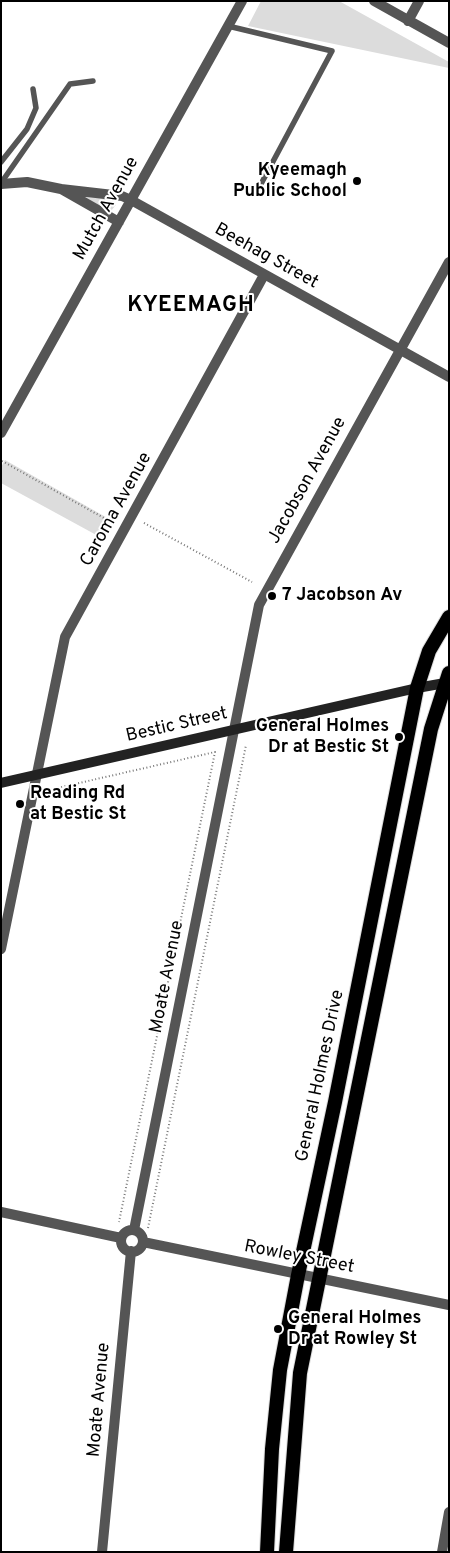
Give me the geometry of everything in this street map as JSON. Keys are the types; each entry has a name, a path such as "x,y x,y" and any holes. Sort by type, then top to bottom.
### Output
{"highway":[{"name":"General Holmes Drive","path":"267,1552 272,1448 280,1370 298,1275 335,1102 417,688 429,652 449,617"},
{"path":"286,1552 300,1373 431,730 448,680"}],"main road":[{"name":"Bestic Street","path":"1,783 448,680"}],"street":[{"name":"Mutch Avenue","path":"1,433 242,1"},
{"path":"374,1 449,43"},
{"path":"408,20 419,1"},
{"path":"1,184 27,182 61,189 119,222"},
{"name":"Beehag Street","path":"61,189 122,196 131,200 449,377"},
{"name":"Jacobson Avenue","path":"234,730 257,613 263,596 449,262"},
{"name":"Caroma Avenue","path":"1,949 65,637 264,275"},
{"name":"Moate Avenue","path":"134,1230 234,730"},
{"path":"1,1212 121,1238"},
{"path":"134,1230 142,1236 142,1242 138,1249 131,1251 124,1248 121,1238 127,1231 134,1230"},
{"name":"Rowley Street","path":"142,1242 449,1305"},
{"name":"Moate Avenue","path":"102,1552 131,1251"},
{"path":"442,1552 449,1512"}],"lane":[{"path":"228,26 332,51 261,184"},
{"path":"1,184 70,84 93,81"},
{"path":"1,162 27,129 36,108 33,89"}],"path":[{"path":"2,461 111,522"},
{"path":"144,523 252,582"},
{"name":"Moate Avenue","path":"148,1228 246,745"},
{"name":"Moate Avenue","path":"119,1222 214,752"},
{"name":"Bestic Street","path":"44,791 214,752"}],"shaded area":[{"path":"261,1 339,1 449,62 449,68 248,26"},
{"path":"79,195 112,200 116,205 110,212"},
{"path":"5,460 111,520 100,537 1,483 1,467"}],"place":[{"name":"Kyeemagh Public School","path":"357,181"},
{"name":"7 Jacobson Av","path":"272,596"},
{"name":"General Holmes Dr at Bestic St","path":"399,737"},
{"name":"Reading Rd at Bestic St","path":"20,804"},
{"name":"General Holmes Dr at Rowley St","path":"278,1329"}],"district":[{"name":"KYEEMAGH","path":"191,307"}]}
